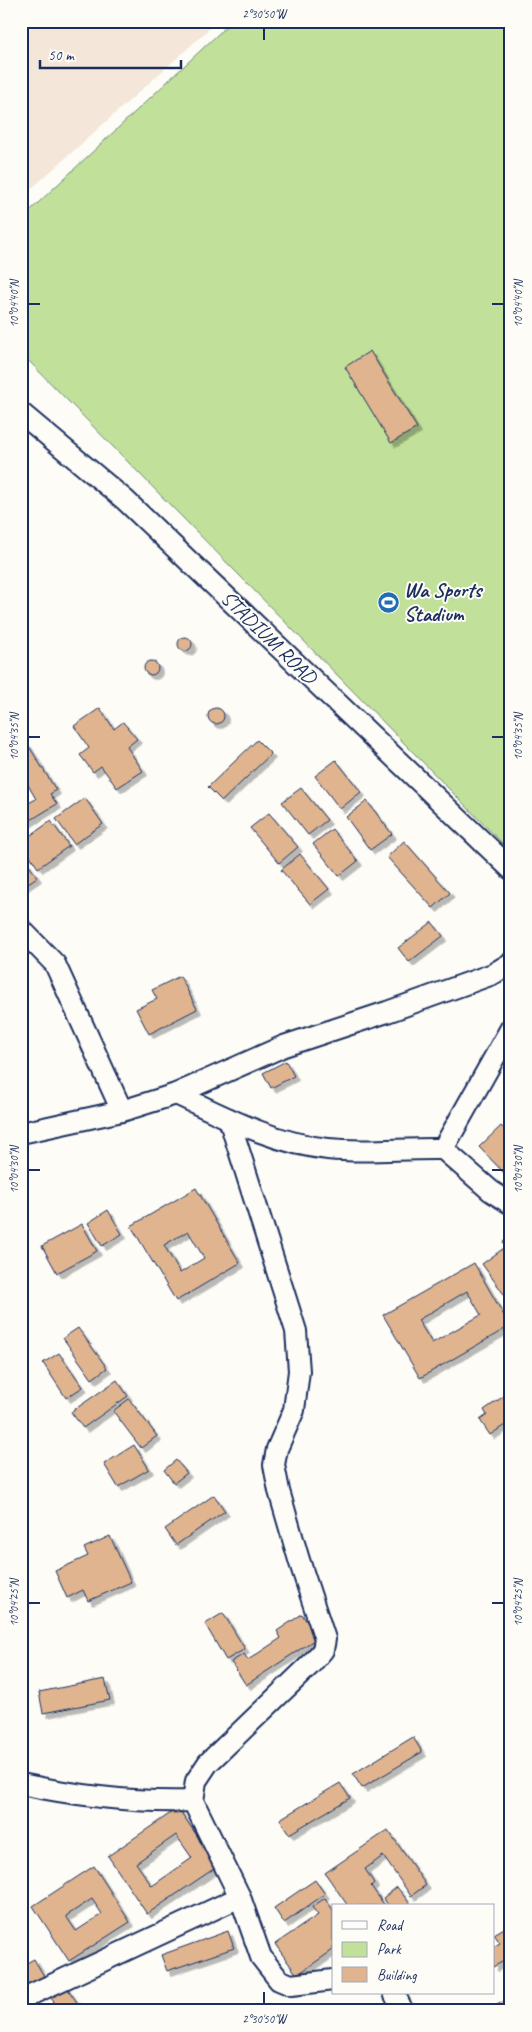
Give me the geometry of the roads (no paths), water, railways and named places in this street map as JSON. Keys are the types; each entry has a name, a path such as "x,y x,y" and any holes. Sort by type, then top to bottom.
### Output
{"street":[{"name":"STADIUM ROAD","path":"21,413 125,500 511,869"},
{"path":"21,929 55,964 122,1111"},
{"path":"21,1133 122,1111 176,1094 284,1046 484,977 511,963"},
{"path":"443,1149 511,1028"},
{"path":"176,1094 272,1138 327,1149 352,1151 443,1149 491,1191 511,1204"},
{"path":"229,1119 296,1331 298,1371 294,1410 277,1449 274,1465 279,1491 298,1560 325,1639 323,1650 312,1664 208,1763 196,1781 193,1802 240,1897 261,1957 279,1980 291,1985 332,1980"},
{"path":"21,1784 62,1793 157,1803 193,1802"},
{"path":"21,2002 30,1995 240,1897"},
{"path":"394,1994 403,2011"}],"place":[{"name":"Wa Sports Stadium","path":"388,602"}]}
